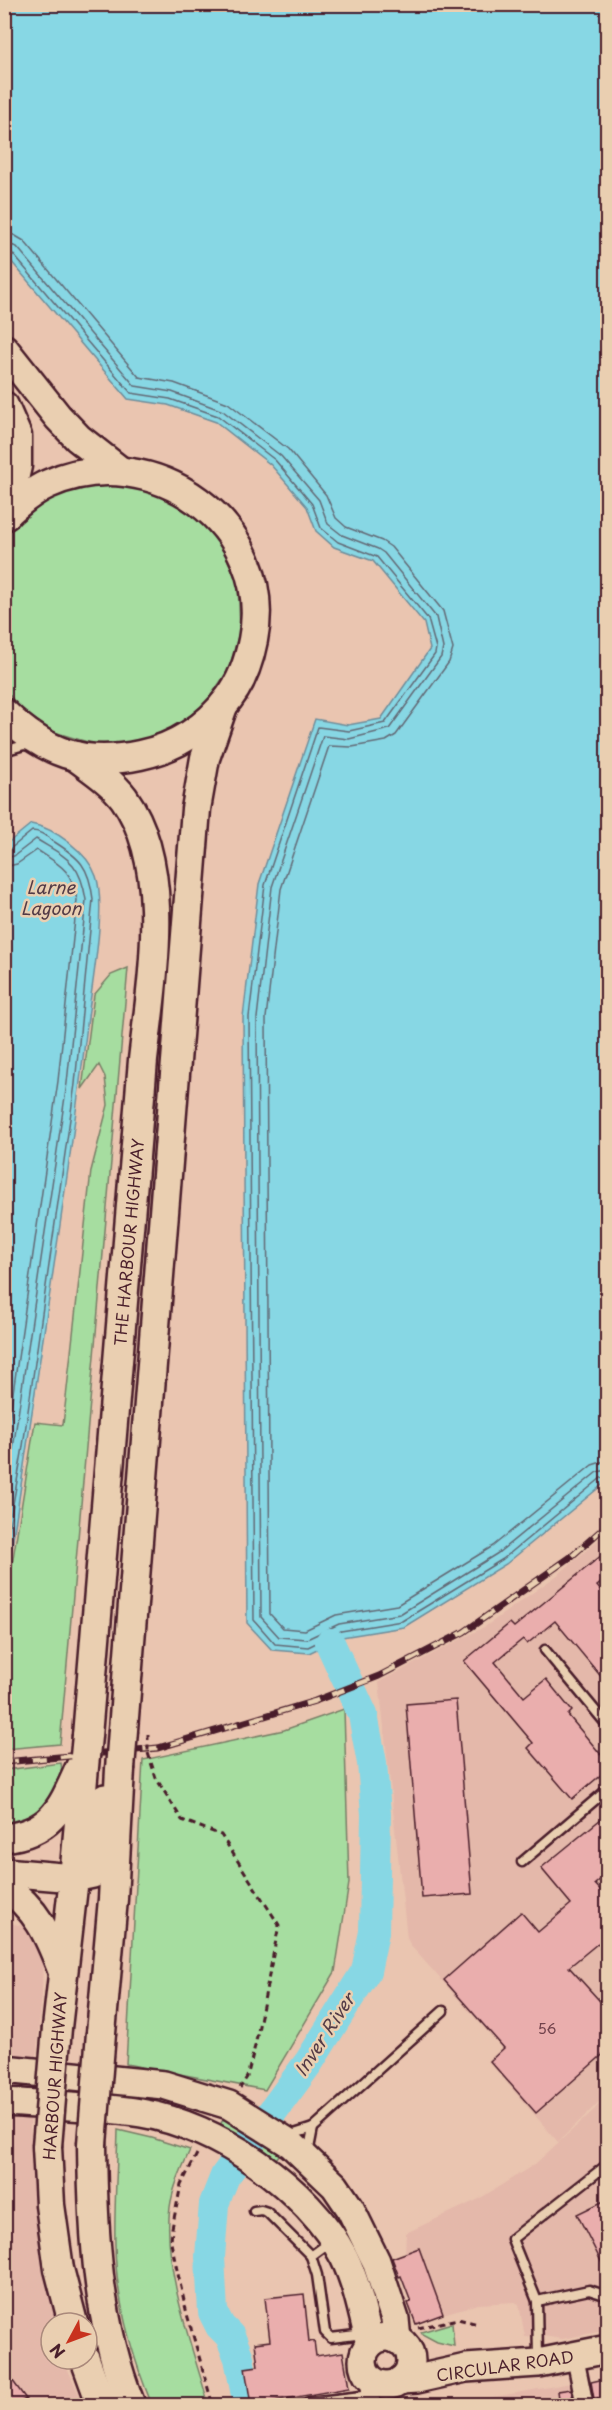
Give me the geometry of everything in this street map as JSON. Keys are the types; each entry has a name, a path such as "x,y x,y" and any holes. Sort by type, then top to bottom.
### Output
{"highway":[{"path":"4,349 58,417 78,438 120,471"},
{"path":"4,406 18,436 17,466 5,515"},
{"path":"5,515 47,484 94,471 120,471 149,475 171,483 195,498 213,514 230,533 245,559 253,580 257,603 256,625 245,669 236,689 224,706 207,723 167,748 125,758 62,752"},
{"path":"131,2406 108,2339 98,2282 93,2218 92,2144 113,1899 112,1746 131,1627 196,809 205,758 224,706"},
{"name":"THE HARBOUR HIGHWAY","path":"4,713 25,733 62,752 109,782 123,797 139,824 150,868 155,912 152,979 143,1060 112,1746"},
{"name":"HARBOUR HIGHWAY","path":"70,2311 59,2269 50,2205 47,2146 62,1971 74,1878 112,1746"},
{"path":"89,2371 102,2406"}],"main road":[{"path":"4,1838 26,1833 47,1824 112,1746"},
{"path":"4,1872 74,1878"},
{"path":"4,1886 19,1895 33,1911 48,1934 62,1971"},
{"path":"4,2069 164,2085 235,2109 307,2157 334,2186 350,2208 376,2261 395,2319 406,2339 411,2362 406,2375 401,2380"},
{"path":"4,2102 142,2113 214,2136 291,2191 327,2229 350,2270 369,2339 363,2357 370,2394"},
{"path":"369,2339 383,2337 406,2339 466,2368"},
{"name":"CIRCULAR ROAD","path":"370,2394 382,2384 401,2380 417,2379 466,2368 538,2363 608,2349"}],"street":[{"path":"576,2357 585,2406"},
{"path":"318,2405 370,2394"}],"lane":[{"path":"4,751 24,745 62,752"},
{"path":"545,1650 608,1726"},
{"path":"522,1862 608,1789"},
{"path":"280,2137 313,2128 443,2011"},
{"path":"307,2157 313,2128"},
{"path":"538,2363 537,2301 512,2239 608,2164"},
{"path":"254,2211 267,2212 311,2256 328,2336 369,2339"},
{"path":"311,2256 333,2239"},
{"path":"537,2301 590,2290 608,2296"}],"path":[{"path":"112,1746 148,1753 156,1778 182,1820 221,1835 279,1925 247,2077 235,2109"},
{"path":"213,2406 187,2314 171,2243 181,2185 214,2136"},
{"path":"406,2339 458,2319 478,2324"}],"shaded area":[{"path":"607,1532 608,2330 562,2339 537,2335 525,2337 519,2304 515,2302 478,2304 443,2314 419,2248 405,2253 406,2233 479,2199 535,2164 595,2109 604,2097 558,2142 488,2061 502,2048 411,1946 407,1938 379,1682 486,1626 559,1574"},
{"path":"4,1922 33,1928 43,1951 42,1994 30,2128 56,2311 39,2311 39,2371 68,2371 84,2405 5,2405"},
{"path":"571,2383 575,2405 444,2406"}],"green space":[{"path":"103,482 148,488 189,509 220,542 238,584 240,629 229,669 206,703 174,728 135,742 94,744 54,732 20,709 5,689 4,538 21,517 59,492"},
{"path":"128,968 60,1744 5,1749 5,1608 35,1422 63,1425 91,1171 108,1105 105,1077 99,1065 82,1089 94,995 111,975"},
{"path":"344,1709 349,1883 335,1972 265,2090 126,2064 143,1760 284,1730"},
{"path":"61,1763 60,1778 43,1808 37,1814 24,1820 5,1823 5,1770"},
{"path":"224,2118 280,2154 273,2163 219,2127"},
{"path":"118,2130 190,2150 171,2200 170,2254 180,2306 209,2405 152,2405 138,2367 126,2326 116,2265"},
{"path":"452,2323 454,2346 437,2342 421,2332"}],"water":[{"path":"4,5 607,5 607,1481 506,1564 404,1627 342,1637 309,1653 272,1650 247,1623 243,1017 259,884 315,719 348,725 381,719 430,649 424,623 373,561 334,547 316,531 307,507 271,465 216,422 168,405 128,399 5,254"},
{"name":"Larne Lagoon","path":"31,824 60,836 86,859 96,876 100,907 97,949 74,1128 5,1592 4,846"}],"building":[{"path":"608,1550 608,1577 597,1586 608,1598 608,1685 555,1621 527,1644 523,1639 495,1662 524,1697 546,1679 572,1711 568,1715 608,1763 608,1769 572,1799 528,1748 533,1743 464,1661 510,1623 514,1627"},
{"path":"456,1700 472,1894 422,1898 406,1704"},
{"path":"601,1819 608,1827 608,1873 595,1884 608,1898 608,1935 569,1967 608,2010 608,2050 536,2113 490,2061 504,2048 444,1980 521,1912 538,1932 571,1904 541,1868"},
{"path":"608,2199 608,2275 577,2214"},
{"path":"419,2248 443,2314 416,2324 408,2303 411,2302 392,2258"},
{"path":"304,2294 309,2342 314,2341 316,2356 343,2352 349,2388 251,2405 245,2368 258,2366 255,2343 270,2341 265,2298"},
{"path":"4,2369 26,2399 12,2406 4,2406"},
{"path":"608,2378 608,2396 594,2399 591,2382"},
{"path":"571,2389 574,2403 560,2406 558,2391"}],"waterway":[{"name":"Inver River","path":"248,2406 239,2358 230,2336 220,2326 213,2312 210,2257 214,2204 225,2176 309,2062 366,1971 374,1932 376,1814 372,1763 363,1715 330,1643"}],"railway":[{"path":"4,1762 158,1748 315,1701 379,1676 464,1632 572,1556 608,1524"}]}
